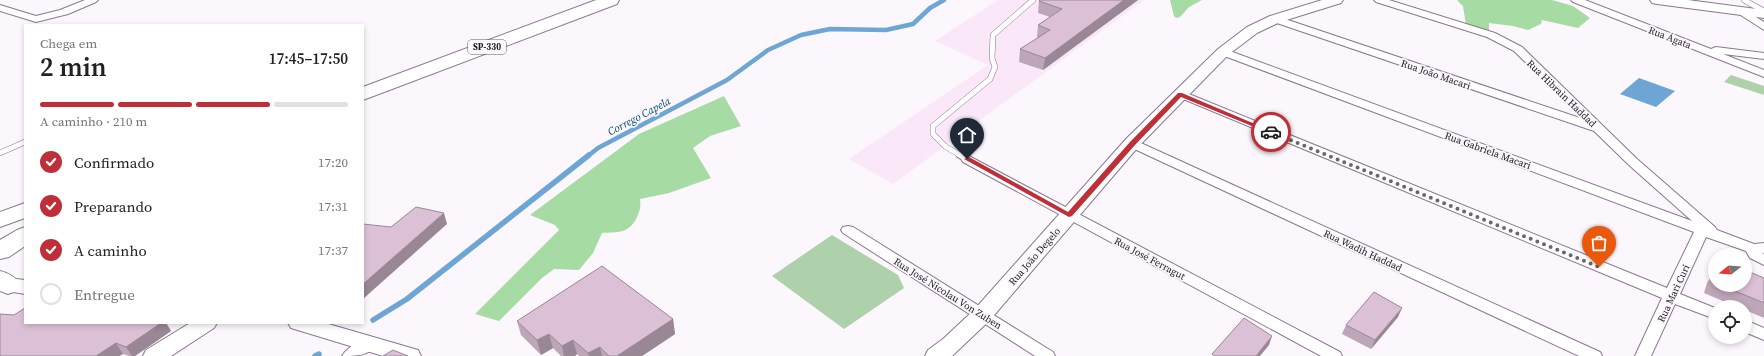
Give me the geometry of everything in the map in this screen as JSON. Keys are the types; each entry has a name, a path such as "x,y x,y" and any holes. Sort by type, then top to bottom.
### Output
{"highway":[{"name":"SP-330","path":"364,84 584,0"},
{"name":"SP-330","path":"364,94 611,0"},
{"path":"0,220 24,210"},
{"path":"0,233 24,223"},
{"path":"0,251 24,236"}],"street":[{"path":"0,8 36,19 64,12 93,0"},
{"name":"Rua João Degelo","path":"936,356 951,345 982,315 1132,143 1222,52 1252,30 1275,19 1336,0"},
{"name":"Rua Hibrain Haddad","path":"1379,0 1491,36 1518,49 1633,162 1709,232"},
{"name":"Rua Ágata","path":"1576,0 1764,74"},
{"path":"1657,0 1743,3 1764,14"},
{"path":"1743,3 1764,27"},
{"name":"Rua João Macari","path":"1275,19 1598,128"},
{"path":"1695,47 1764,56"},
{"name":"Rua Gabriela Macari","path":"1222,52 1758,249"},
{"path":"1180,94 1708,311"},
{"name":"Rua Wadih Haddad","path":"1132,143 1594,356"},
{"name":"Rua José Ferragut","path":"967,159 1334,356"},
{"name":"Rua José Nicolau Von Zuben","path":"848,230 1047,356"},
{"name":"Rua Mari Curi","path":"1642,356 1672,296 1709,232"},
{"path":"1758,249 1752,252 1754,255 1764,260"},
{"path":"303,324 370,343 401,355"},
{"path":"154,356 200,325"},
{"path":"1752,329 1764,334"},
{"path":"350,356 370,343"}],"lane":[{"path":"967,159 946,147 933,134 933,126 990,79 995,67 992,58 993,35 1033,0"},
{"path":"1743,3 1764,11"},
{"path":"0,152 24,142"}],"shaded area":[{"path":"998,0 1144,0 893,184 849,159 988,65 935,41"}],"green space":[{"path":"1170,0 1202,0 1189,7 1180,17 1176,18 1174,16"},
{"path":"1457,0 1552,0 1573,6 1590,18 1578,28 1542,20 1541,24 1528,30 1513,26 1489,23 1489,32 1466,25 1463,6"},
{"path":"1731,75 1764,86 1764,95 1724,82"},
{"path":"724,96 741,126 710,136 693,148 711,178 669,193 640,199 639,212 634,223 630,227 622,231 602,233 593,253 579,270 554,269 542,278 499,321 475,314 559,230 555,225 530,215 639,134"},
{"path":"832,235 898,275 904,288 844,329 772,276"}],"water":[{"path":"1639,78 1675,91 1656,107 1620,94"}],"building":[{"path":"1124,0 1045,58 1020,49 1050,30 1038,25 1062,9 1039,1"},
{"path":"416,207 444,213 364,283 364,224 391,227"},
{"path":"602,266 673,319 617,356 609,356 600,347 588,353 573,340 562,346 549,334 537,340 517,321"},
{"path":"1752,273 1764,278 1764,303 1738,292 1752,292"},
{"path":"1374,292 1402,308 1375,340 1346,325"},
{"path":"24,309 24,324 160,324 126,347 116,343 96,356 0,356 0,314 14,315"},
{"path":"1244,318 1272,336 1256,356 1215,356 1212,354"},
{"path":"393,350 408,356 383,356"}],"waterway":[{"name":"Corrego Capela","path":"588,156 598,148 727,80 768,50 801,35 830,29 886,30 913,24 930,8 944,0"},
{"name":"Corrego Capela","path":"373,320 407,299 589,155"},
{"name":"Corrego Capela","path":"315,356 319,354"}],"way so far":[{"path":"1271,132 1599,267"}],"route":[{"path":"967,159 1069,215 1132,143 1180,94 1271,132"}]}
